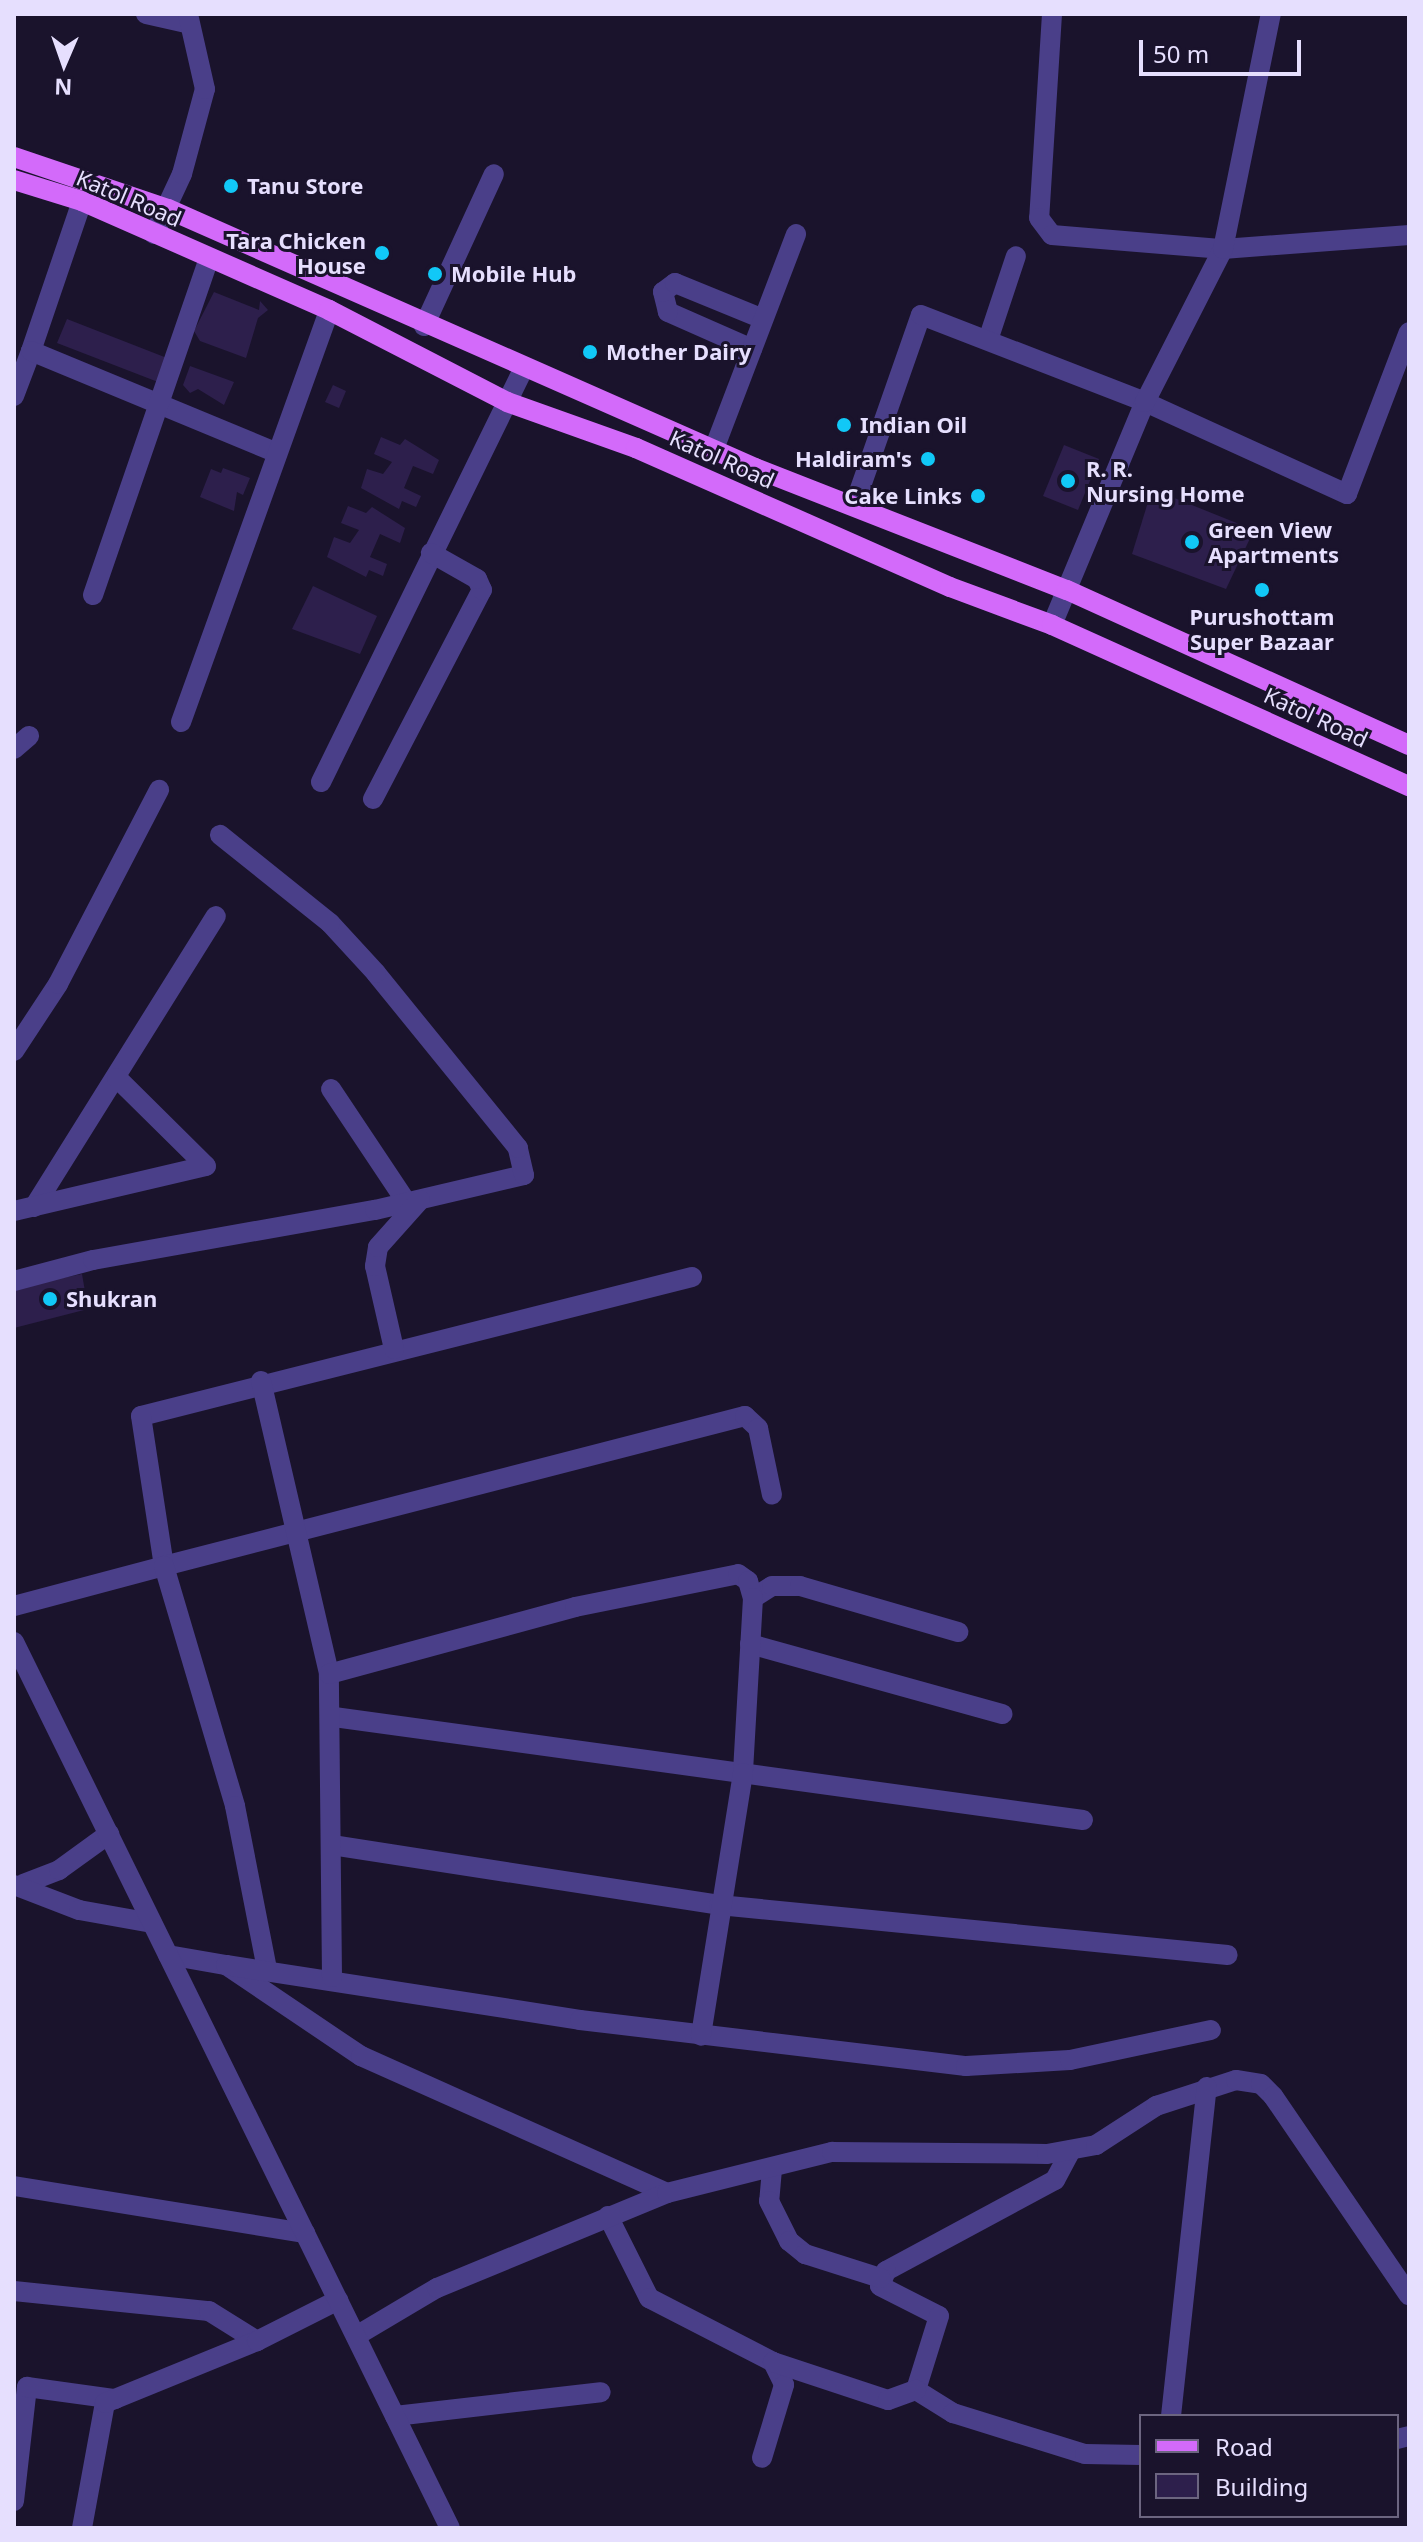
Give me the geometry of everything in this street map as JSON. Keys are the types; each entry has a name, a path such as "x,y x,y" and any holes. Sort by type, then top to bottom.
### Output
{"main road":[{"name":"Katol Road","path":"14,157 168,209 523,369 1067,590 1409,745"},
{"name":"Katol Road","path":"14,180 82,201 329,310 507,402 636,448 950,587 1052,625 1409,786"}],"street":[{"path":"146,14 187,19 205,89 168,209 154,234"},
{"path":"1052,14 1039,218 1052,235 1223,249 1409,235"},
{"path":"1052,625 1145,402 1223,249 1271,14"},
{"path":"424,326 494,174"},
{"path":"14,396 82,201"},
{"path":"714,449 796,234"},
{"path":"989,337 1016,256"},
{"path":"93,595 155,402 209,258"},
{"path":"752,349 668,312 663,292 675,283 763,319"},
{"path":"181,722 275,452 329,310"},
{"path":"854,506 918,318 927,314 1145,402 1347,494 1409,332"},
{"path":"31,351 275,452"},
{"path":"321,782 523,369"},
{"path":"373,799 482,590 477,579 431,553"},
{"path":"14,1051 58,984 159,790"},
{"path":"14,1281 93,1260 413,1201 524,1175 518,1148 330,923 220,835"},
{"path":"24,1209 117,1078 216,916"},
{"path":"24,1209 206,1166 117,1078"},
{"path":"331,1089 413,1201"},
{"path":"394,1349 375,1266 378,1247 413,1201"},
{"path":"267,1969 235,1806 164,1566 141,1416 261,1381 692,1277"},
{"path":"261,1381 329,1674 334,1717 332,1977"},
{"path":"14,1606 745,1416 758,1428 772,1495"},
{"path":"329,1674 727,1573 748,1581 753,1598 743,1773 719,1905 701,2036"},
{"path":"753,1598 772,1586 800,1586 958,1632"},
{"path":"14,1644 450,2528"},
{"path":"750,1644 1002,1714"},
{"path":"334,1717 1083,1820"},
{"path":"19,1884 59,1870 109,1834"},
{"path":"332,1845 719,1905 1228,1955"},
{"path":"19,1884 79,1910 152,1923"},
{"path":"168,1955 332,1977 701,2036 966,2066 1070,2060 1211,2030"},
{"path":"226,1965 361,2056 667,2193"},
{"path":"356,2336 437,2288 667,2193 832,2152 1071,2150 1096,2145 1156,2106 1236,2080 1267,2090 1409,2295"},
{"path":"1171,2414 1207,2087"},
{"path":"772,2169 769,2201 789,2241 805,2254 880,2278 1055,2180 1071,2150"},
{"path":"14,2186 305,2233"},
{"path":"608,2216 649,2298 773,2362 888,2400 916,2390"},
{"path":"880,2278 885,2293 939,2316 916,2390"},
{"path":"14,2291 209,2311 257,2341"},
{"path":"82,2528 105,2403 257,2341 338,2300"},
{"path":"762,2458 784,2385 773,2362"},
{"path":"14,2501 20,2386 115,2399"},
{"path":"916,2390 953,2413 1085,2454 1139,2455"},
{"path":"395,2416 601,2392"}],"building":[{"path":"214,292 259,310 260,301 268,310 258,318 246,358 200,341 194,331"},
{"path":"67,319 167,358 158,382 57,343"},
{"path":"190,366 234,382 224,405 198,389 190,393 183,385"},
{"path":"333,385 346,391 339,408 325,402"},
{"path":"381,437 400,445 405,439 439,460 433,474 413,466 404,488 421,496 416,507 402,501 399,509 361,488 367,469 383,474 392,462 374,454"},
{"path":"1064,445 1099,459 1078,510 1043,496"},
{"path":"223,468 250,478 243,495 237,492 234,511 200,497 211,469 221,473"},
{"name":"Green View Apartments","path":"1152,489 1254,530 1226,589 1132,554"},
{"path":"348,506 366,513 372,507 405,528 400,543 380,534 370,557 387,564 383,576 369,570 366,577 327,557 334,537 350,543 359,530 341,523"},
{"path":"313,586 377,616 360,654 292,629"},
{"name":"Shukran","path":"82,1274 88,1309 14,1328 14,1288"}],"place":[{"name":"Tanu Store","path":"231,186"},
{"name":"Tara Chicken House","path":"382,253"},
{"name":"Mobile Hub","path":"435,274"},
{"name":"Mother Dairy","path":"590,352"},
{"name":"Indian Oil","path":"844,425"},
{"name":"Haldiram's","path":"928,459"},
{"name":"R. R. Nursing Home","path":"1068,481"},
{"name":"Cake Links","path":"978,496"},
{"name":"Green View Apartments","path":"1192,542"},
{"name":"Purushottam Super Bazaar","path":"1262,590"},
{"name":"Shukran","path":"50,1299"}]}
